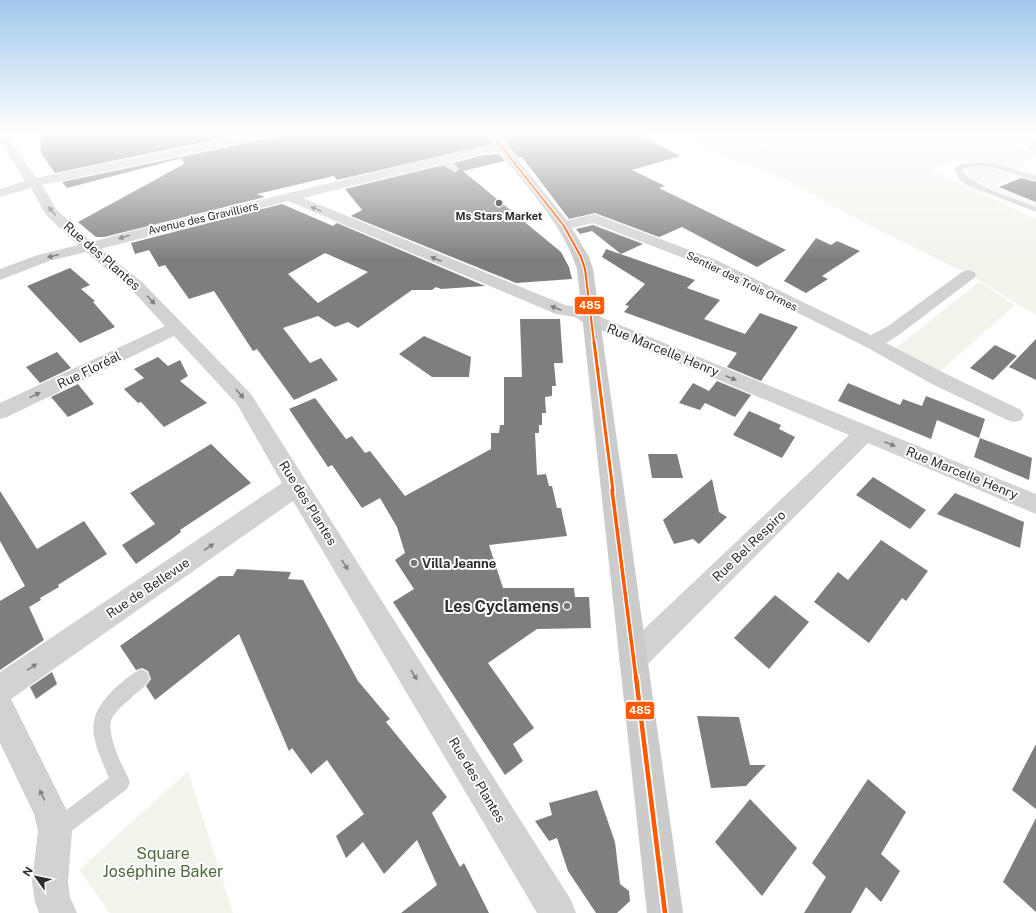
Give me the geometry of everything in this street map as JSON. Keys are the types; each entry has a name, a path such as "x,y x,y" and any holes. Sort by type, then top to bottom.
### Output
{"main road":[{"path":"524,175 564,226 581,257 585,269 665,913"}],"street":[{"name":"Rue des Plantes","path":"26,175 33,182 51,212 137,286 244,398 296,486 389,635 558,913"},
{"path":"0,192 33,182 70,175"},
{"name":"Avenue des Gravilliers","path":"0,275 44,258 91,247 128,236 383,175"},
{"name":"Rue Marcelle Henry","path":"290,197 313,208 562,310 580,312 592,320 1036,504"},
{"name":"Sentier des Trois Ormes","path":"564,226 594,218 710,263 872,343 937,378 1014,415"},
{"path":"872,343 894,330 968,275"},
{"name":"Rue Floréal","path":"0,412 177,327"},
{"name":"Rue Bel Respiro","path":"633,659 865,433"},
{"name":"Rue de Bellevue","path":"0,690 296,486"},
{"path":"0,710 50,811 55,831 50,882 53,902 59,913"}],"lane":[{"path":"959,175 971,184 1036,210"},
{"path":"1020,175 1036,179"},
{"path":"55,831 120,782 101,735 101,722 104,712 112,702 141,678"}],"green space":[{"path":"774,175 941,175 1036,219 1036,315 970,275 850,215"},
{"path":"965,175 1011,175 1015,176 998,184 999,185 997,187 1036,202 1036,208 968,179"},
{"path":"979,282 1015,305 939,372 895,349"},
{"name":"Square Joséphine Baker","path":"188,771 233,913 110,913 79,870"}],"building":[{"path":"97,175 118,175 67,188 62,182"},
{"path":"165,175 360,175 337,180 334,176 257,194 265,197 104,237 96,237 78,222"},
{"path":"404,175 467,175 561,252 569,267 572,279 516,283 351,216 362,210 345,189"},
{"path":"535,175 642,175 665,186 659,188 786,250 757,267 682,227 659,237 595,213 569,219"},
{"path":"1021,178 1036,182 1036,202 999,187"},
{"path":"282,204 333,226 337,223 485,286 441,289 436,287 432,290 412,290 358,328 348,322 335,327 318,316 283,328 310,363 321,358 338,380 294,400 257,349 253,351 214,291 189,299 165,265 159,267 149,250 135,254 131,243","holes":["325,253 368,272 318,303 288,274"]},
{"path":"593,225 643,244 621,254 592,231 580,234 576,229"},
{"path":"816,238 831,245 837,241 860,251 822,276 828,279 806,293 784,281"},
{"path":"606,249 695,280 687,288 720,300 704,319 745,334 760,313 798,327 761,381 727,367 737,353 624,312 629,306 625,305 645,284 602,257"},
{"path":"70,268 90,285 81,289 95,301 93,302 115,327 80,343 27,286"},
{"path":"520,319 560,319 563,363 554,363 556,386 552,386 552,396 545,397 546,413 542,413 542,425 539,425 539,433 535,433 537,475 546,474 549,486 552,486 557,508 561,508 567,536 489,545 503,588 574,588 575,597 589,597 591,628 537,629 488,663 534,728 513,744 523,761 505,775 393,602 414,589 395,560 405,553 397,527 380,498 362,508 332,465 328,467 289,409 315,398 346,439 352,436 365,453 370,451 405,496 491,449 491,433 499,433 500,425 504,425 504,377 522,377"},
{"path":"424,336 471,357 469,377 432,377 399,354"},
{"path":"1036,339 1036,380 1009,367"},
{"path":"995,345 1017,356 993,380 970,368"},
{"path":"57,352 71,368 40,383 26,367"},
{"path":"158,357 168,366 180,360 188,376 180,381 207,403 164,427 141,402 138,403 124,389 144,378 134,369"},
{"path":"717,381 751,395 735,417 705,403 700,410 679,403 693,383 709,391"},
{"path":"848,383 900,405 903,399 922,406 926,396 985,419 979,438 937,420 931,439 838,401"},
{"path":"78,384 94,404 68,417 51,397"},
{"path":"749,411 781,425 779,429 795,437 782,458 733,435"},
{"path":"980,438 1032,458 1029,480 974,457"},
{"path":"211,444 251,483 180,530 181,532 136,564 122,545 155,524 130,493"},
{"path":"648,454 677,454 683,478 652,478"},
{"path":"873,477 926,510 910,529 856,495"},
{"path":"712,479 719,512 727,517 699,544 693,539 674,544 663,520"},
{"path":"0,491 37,549 84,521 107,554 58,585 59,587 40,598 41,600 29,607 44,640 0,670 0,601 25,586 0,541"},
{"path":"955,493 1024,522 1020,548 937,514"},
{"path":"881,540 928,571 906,601 902,598 869,643 814,602 838,572 848,580"},
{"path":"237,569 291,572 288,579 303,580 358,681 390,719 386,722 447,797 432,813 460,867 464,863 489,913 401,913 437,885 417,840 384,874 363,842 346,858 336,836 364,814 327,760 311,774 292,748 289,751 239,634 155,700 146,686 151,679 148,671 142,668 136,670 120,646 219,576 233,576"},
{"path":"775,595 809,622 769,669 734,638"},
{"path":"52,672 57,684 36,699 30,687"},
{"path":"697,716 739,717 750,765 766,765 746,786 711,788"},
{"path":"1036,744 1036,809 1012,790"},
{"path":"868,779 906,812 881,854 900,871 881,902 866,887 851,913 804,913 826,877 812,863"},
{"path":"597,790 615,842 620,884 629,891 630,901 617,913 596,913 568,871 557,838 549,841 535,821 552,815 549,803"},
{"path":"750,799 797,848 762,896 715,842"},
{"path":"1036,818 1036,912 1003,882"}],"transit line":[{"name":"485","path":"524,175 564,226 581,257 585,269 665,913"}],"place":[{"name":"Ms Stars Market","path":"499,203"},
{"name":"Villa Jeanne","path":"414,563"},
{"name":"Les Cyclamens","path":"567,606"}]}
